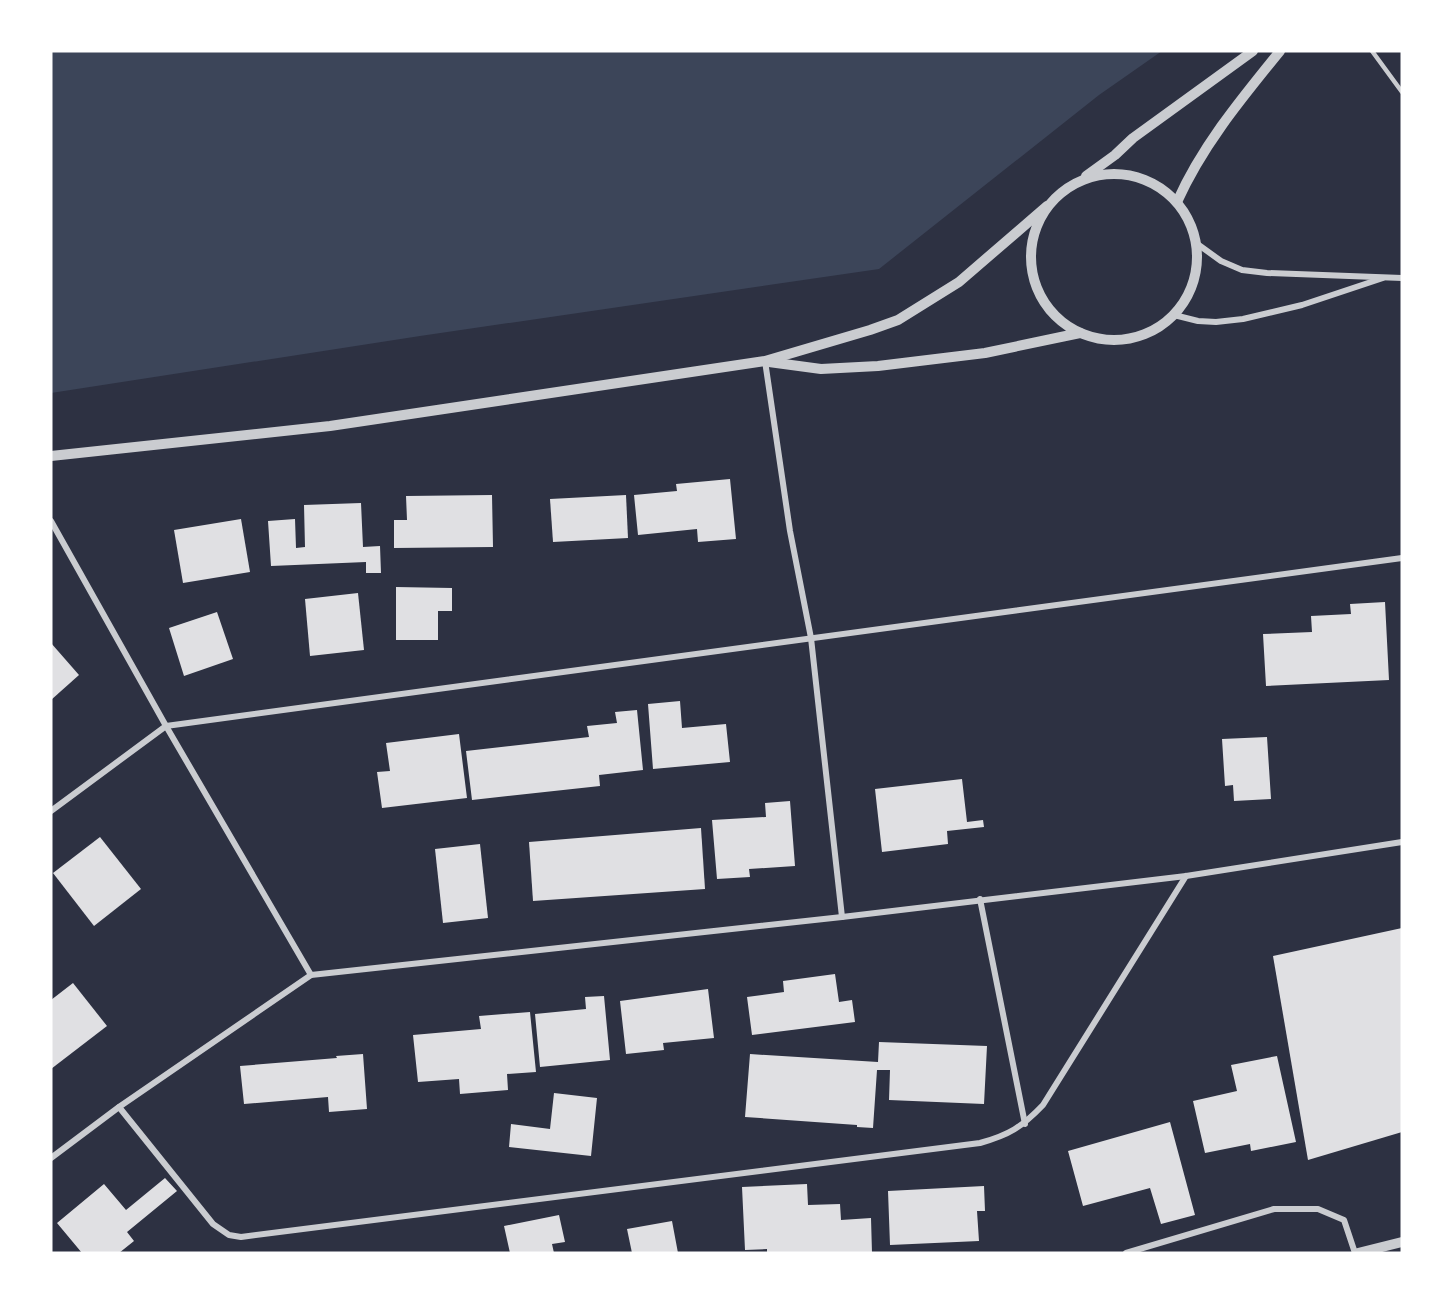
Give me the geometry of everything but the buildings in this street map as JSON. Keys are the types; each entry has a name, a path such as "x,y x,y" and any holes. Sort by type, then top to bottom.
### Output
{"street":[{"path":"51,456 330,426 765,361 898,320 959,282 1062,191 1080,181 1115,155 1133,138 1253,51"},
{"path":"1177,202 1186,181 1224,121 1280,51"},
{"path":"1047,206 1035,228 1030,253 1033,278 1043,301 1059,319 1080,333 1105,339 1130,339 1154,330 1174,315 1189,294 1196,269 1196,243 1189,221 1177,202 1156,185 1132,176 1106,174 1080,181"},
{"path":"1196,243 1221,261 1242,270 1402,278"},
{"path":"1174,315 1198,321 1243,319 1302,305 1383,278"},
{"path":"765,361 821,369 878,366 985,352 1080,333"},
{"path":"765,361 790,531 811,638 842,917"},
{"path":"51,521 166,726 311,975"},
{"path":"51,811 166,726 1402,558"},
{"path":"51,1158 119,1107 311,975 842,917 1186,876 1402,842"},
{"path":"119,1107 213,1224 229,1235 242,1237 980,1143 1003,1137 1024,1124 1043,1105 1186,876"},
{"path":"980,899 1024,1124"},
{"path":"1126,1253 1274,1209 1318,1209 1344,1220 1357,1253 1402,1242"}],"lane":[{"path":"1372,51 1402,92"}],"shaded area":[{"path":"51,51 1162,51 1099,95 879,269 51,393"}]}
